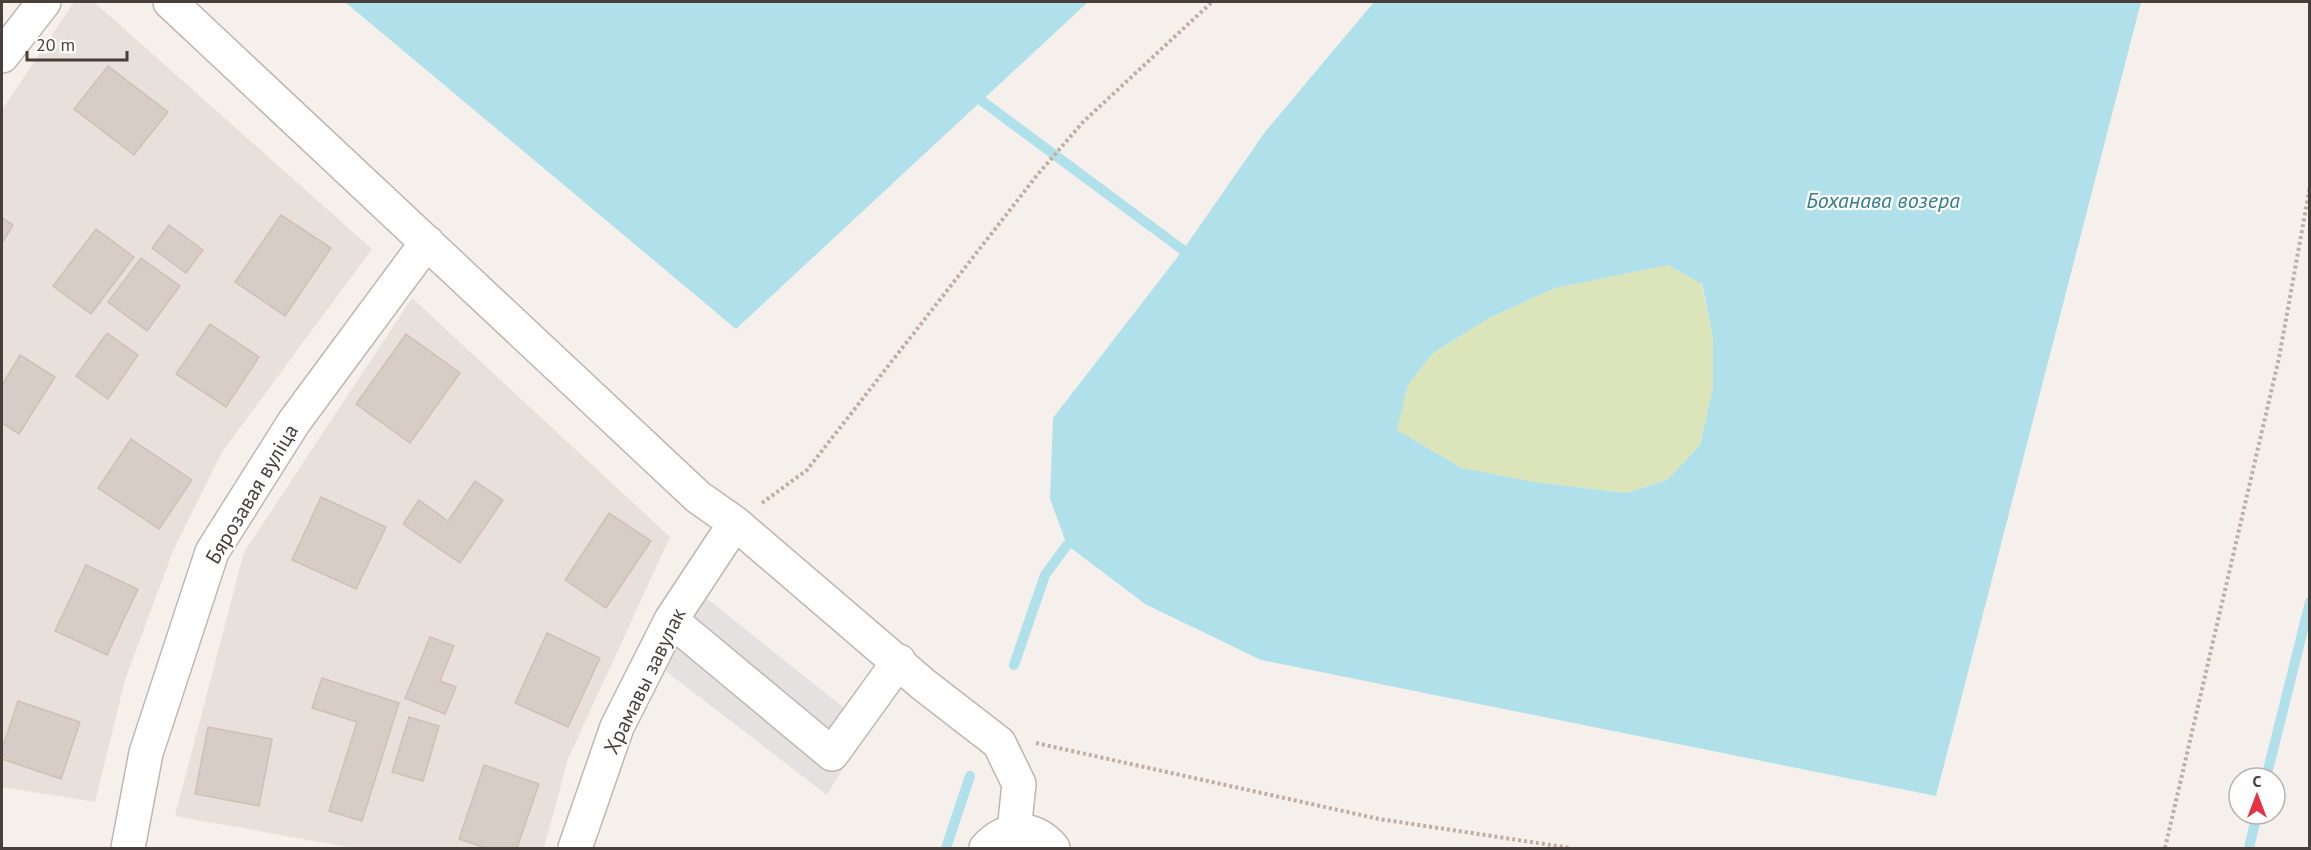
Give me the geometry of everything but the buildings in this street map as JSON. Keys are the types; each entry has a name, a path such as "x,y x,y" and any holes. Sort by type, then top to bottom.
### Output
{"street":[{"path":"2,56 44,2"},
{"path":"170,2 698,497 735,523 924,685 999,742 1019,784 1014,831"},
{"name":"Бярозавая вуліца","path":"128,849 146,753 212,552 294,422 427,242"},
{"name":"Храмавы завулак","path":"575,849 618,727 671,620 735,523"},
{"path":"671,620 832,754 898,661"},
{"path":"986,849 998,836 1014,831 1030,831 1045,839 1053,849"}],"path":[{"path":"735,523 807,470 1038,174 1083,122 1212,2"},
{"path":"2165,849 2279,358 2310,186"},
{"path":"999,742 1041,742 1379,819 1571,849"}],"shaded area":[{"path":"74,2 94,2 372,249 222,452 173,551 125,680 95,802 2,787 2,110"},
{"path":"412,298 670,537 568,759 544,848 353,848 175,816 244,552"},
{"path":"705,597 868,727 827,795 663,669"}],"green space":[{"path":"1668,265 1701,283 1713,338 1713,387 1700,445 1667,480 1626,493 1535,482 1462,468 1397,430 1408,385 1432,354 1489,318 1555,288"}],"water":[{"path":"345,2 1088,2 736,329"},
{"name":"Боханава возера","path":"1374,2 2141,2 1936,796 1261,660 1145,604 1067,545 1050,499 1053,418 1183,250 1265,132","holes":["1668,265 1702,284 1713,338 1713,387 1700,445 1667,480 1626,493 1535,482 1462,468 1397,430 1408,385 1432,354 1489,318 1555,288"]}],"waterway":[{"path":"982,101 1183,250"},
{"path":"1014,665 1045,575 1067,545"},
{"path":"2269,766 2310,602"},
{"path":"946,848 970,776"},
{"path":"2249,848 2254,826"}]}
